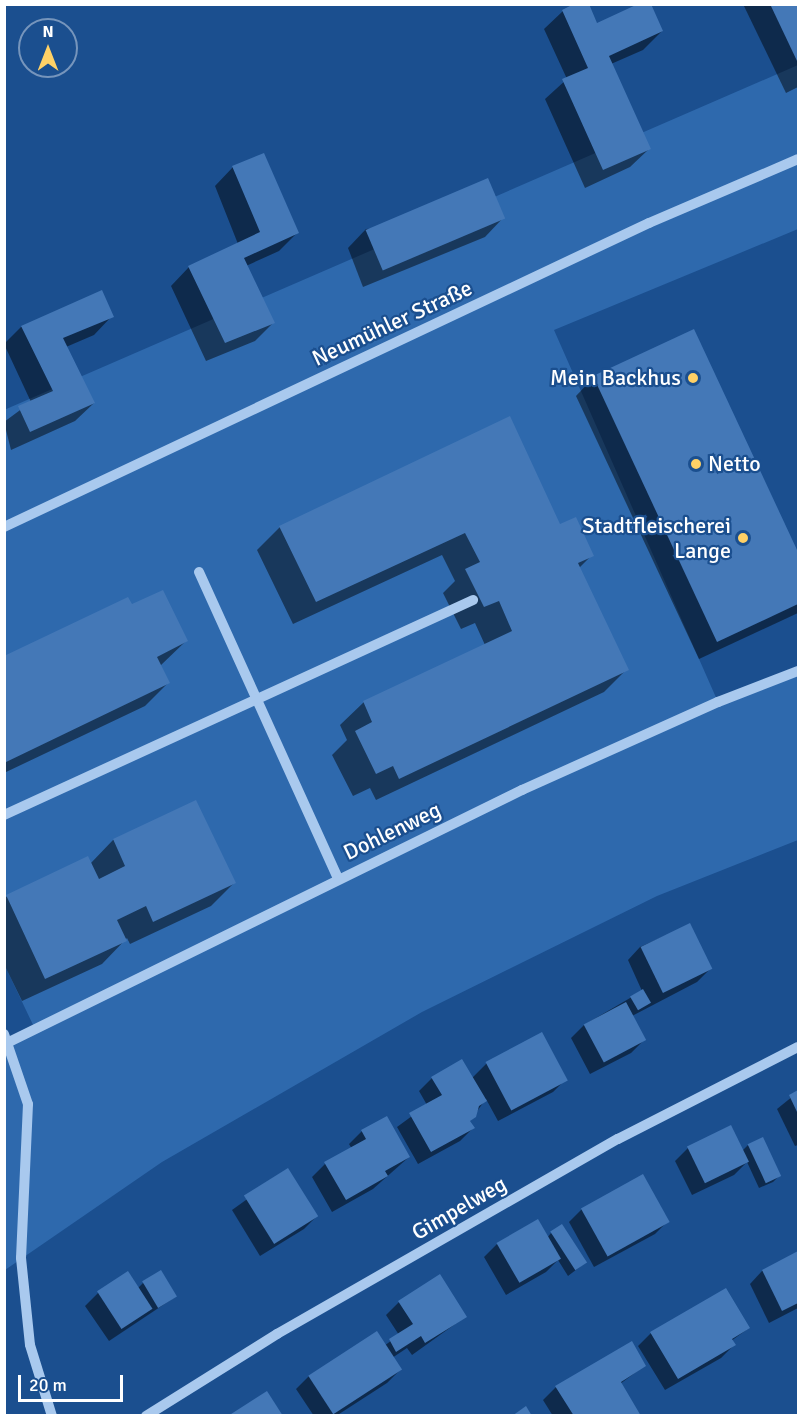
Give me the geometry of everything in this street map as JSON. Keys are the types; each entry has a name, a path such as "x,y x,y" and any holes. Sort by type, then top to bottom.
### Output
{"street":[{"name":"Neumühler Straße","path":"4,526 649,223 798,159"},
{"path":"199,572 338,879"},
{"path":"4,815 473,600"},
{"name":"Dohlenweg","path":"7,1038 522,790 718,702 798,671"},
{"path":"7,1038 28,1104 21,1258 30,1345 52,1416"},
{"name":"Gimpelweg","path":"146,1416 277,1334 618,1139 798,1047"}],"shaded area":[{"path":"798,65 798,229 554,330 718,702 798,671 798,840 657,896 422,1012 162,1162 5,1270 5,1032 10,1042 35,1029 4,964 4,410"}],"building":[{"path":"574,4 589,4 597,23 638,4 651,4 663,31 609,56 651,149 603,170 562,79 588,68 562,10"},
{"path":"770,4 798,4 798,63"},
{"path":"264,153 299,233 244,258 275,323 225,343 188,266 260,232 232,166"},
{"path":"488,178 505,219 383,270 366,230"},
{"path":"102,290 114,317 63,338 95,403 30,432 18,406 53,391 21,326"},
{"name":"Netto","path":"694,329 798,552 798,604 717,642 593,376"},
{"path":"510,416 560,524 576,517 594,556 578,563 629,670 399,779 393,766 376,774 355,731 372,722 363,701 512,631 499,601 484,607 465,569 480,562 465,533 316,602 279,526"},
{"path":"163,590 188,641 157,657 170,683 4,763 4,656 128,597 132,604"},
{"path":"196,800 236,883 153,922 146,906 117,920 127,941 45,979 6,895 88,856 99,879 125,866 113,839"},
{"path":"690,923 712,969 663,993 641,947"},
{"path":"643,989 651,1003 638,1010 630,996"},
{"path":"626,1002 646,1040 604,1063 584,1025"},
{"path":"542,1032 568,1081 511,1111 485,1062"},
{"path":"462,1059 487,1101 479,1106 476,1117 470,1121 475,1128 431,1152 409,1113 442,1095 431,1077"},
{"path":"798,1090 798,1114 789,1095"},
{"path":"387,1116 410,1157 385,1171 388,1176 346,1200 324,1162 366,1139 361,1130"},
{"path":"731,1125 749,1162 705,1183 687,1146"},
{"path":"763,1137 781,1176 766,1183 748,1144"},
{"path":"288,1168 318,1216 274,1244 244,1196"},
{"path":"643,1174 670,1222 608,1257 581,1208"},
{"path":"538,1219 561,1259 519,1283 496,1243"},
{"path":"562,1224 587,1263 575,1270 550,1232"},
{"path":"798,1251 798,1303 782,1311 762,1270"},
{"path":"161,1270 177,1297 158,1308 142,1281"},
{"path":"128,1271 153,1309 121,1329 97,1291"},
{"path":"440,1274 467,1317 425,1343 421,1336 396,1352 389,1339 413,1324 398,1301"},
{"path":"726,1288 750,1328 732,1339 736,1345 678,1379 650,1332"},
{"path":"377,1331 402,1370 333,1414 308,1376"},
{"path":"632,1341 646,1366 621,1382 641,1416 574,1416 555,1386"},
{"path":"267,1391 283,1416 228,1416"},
{"path":"526,1406 532,1416 512,1416"}],"place":[{"name":"Mein Backhus","path":"693,378"},
{"name":"Netto","path":"696,464"},
{"name":"Stadtfleischerei Lange","path":"743,538"}]}
